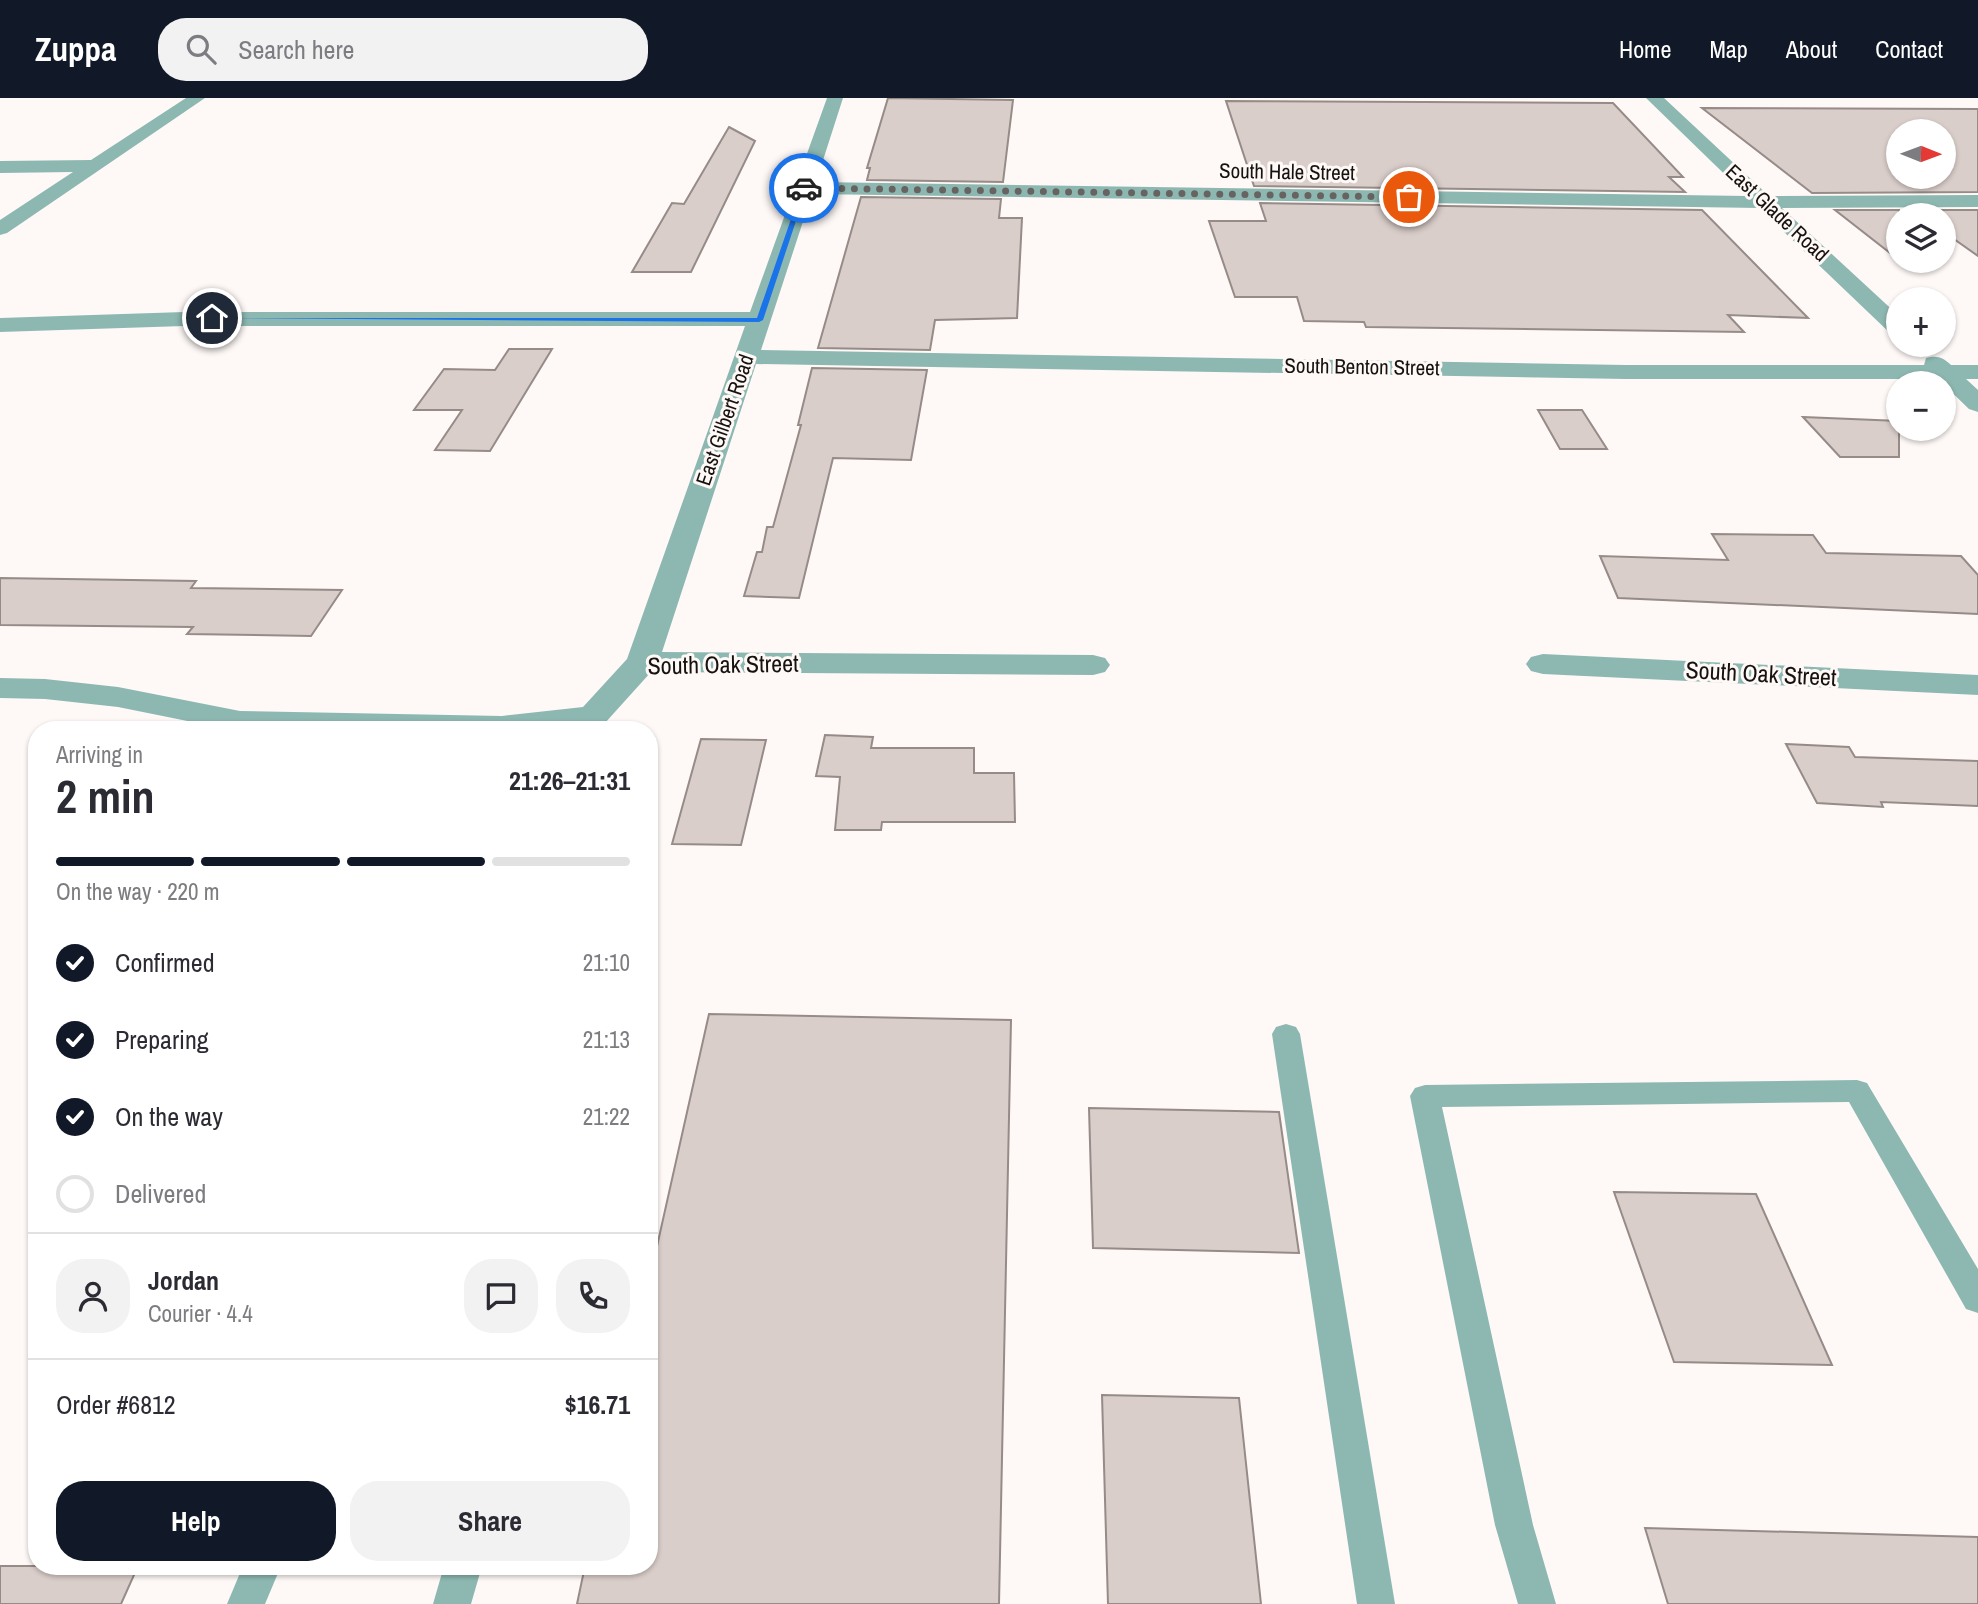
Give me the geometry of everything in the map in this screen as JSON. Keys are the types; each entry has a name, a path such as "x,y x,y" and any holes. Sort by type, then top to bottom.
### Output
{"street":[{"path":"0,229 197,98"},
{"name":"East Gilbert Road","path":"642,663 835,98"},
{"name":"East Glade Road","path":"1654,98 1886,317"},
{"path":"0,167 94,166"},
{"name":"South Hale Street","path":"805,188 1766,202 1978,201"},
{"path":"0,325 184,318 759,320"},
{"name":"South Benton Street","path":"746,357 1612,372 1886,373"},
{"path":"1928,357 1943,371"},
{"name":"South Benton Street","path":"1956,373 1978,372"},
{"path":"1956,383 1978,404"},
{"name":"South Oak Street","path":"548,721 593,716 642,663 1093,664"},
{"name":"South Oak Street","path":"1543,664 1978,685"},
{"name":"South Oak Street","path":"0,688 118,696 240,721"}],"lane":[{"path":"1286,1034 1376,1604"},
{"path":"1537,1604 1514,1525 1426,1096 1857,1091 1978,1299"},
{"path":"246,1604 258,1575"},
{"path":"452,1604 460,1575"}],"building":[{"path":"888,98 1013,100 1003,182 867,180 870,168 867,168"},
{"path":"1226,101 1613,103 1683,177 1669,177 1685,192 1254,186"},
{"path":"1702,108 1978,109 1978,192 1812,193"},
{"path":"729,127 755,141 691,272 632,272 672,203 684,204"},
{"path":"861,197 1001,199 999,218 1022,218 1017,318 935,320 930,350 818,348"},
{"path":"1260,203 1702,210 1808,318 1728,315 1744,332 1366,327 1364,322 1304,321 1297,297 1235,297 1209,221 1266,221"},
{"path":"1835,210 1886,210 1886,250"},
{"path":"1956,210 1978,210 1978,256 1956,240"},
{"path":"509,349 552,349 490,451 435,450 462,410 414,410 444,369 495,370"},
{"path":"812,368 927,370 911,460 833,458 799,598 744,596 757,552 762,552 767,527 773,527 801,425 798,425"},
{"path":"1538,410 1582,410 1607,449 1560,449"},
{"path":"1803,417 1886,420 1886,441 1899,441 1899,457 1840,457"},
{"path":"1712,534 1813,535 1826,553 1961,556 1978,575 1978,614 1618,598 1600,556 1728,560"},
{"path":"0,578 196,581 191,588 342,590 311,636 187,634 193,627 0,625"},
{"path":"825,735 873,737 871,748 974,748 974,773 1014,773 1015,822 882,822 881,830 835,830 840,777 816,776"},
{"path":"701,739 766,740 741,845 672,844"},
{"path":"1786,744 1849,747 1855,757 1978,761 1978,806 1881,802 1883,807 1817,803"},
{"path":"709,1014 1011,1020 999,1604 577,1604 583,1575 658,1575 658,1242"},
{"path":"1089,1108 1279,1112 1299,1253 1093,1248"},
{"path":"1614,1192 1756,1194 1832,1365 1674,1362"},
{"path":"1102,1395 1239,1398 1261,1604 1108,1604"},
{"path":"1645,1528 1978,1537 1978,1604 1668,1604"},
{"path":"0,1566 28,1566 28,1575 134,1575 121,1604 0,1604"}],"way so far":[{"path":"804,188 1409,197"}],"route":[{"path":"212,318 759,320 804,188"}]}
